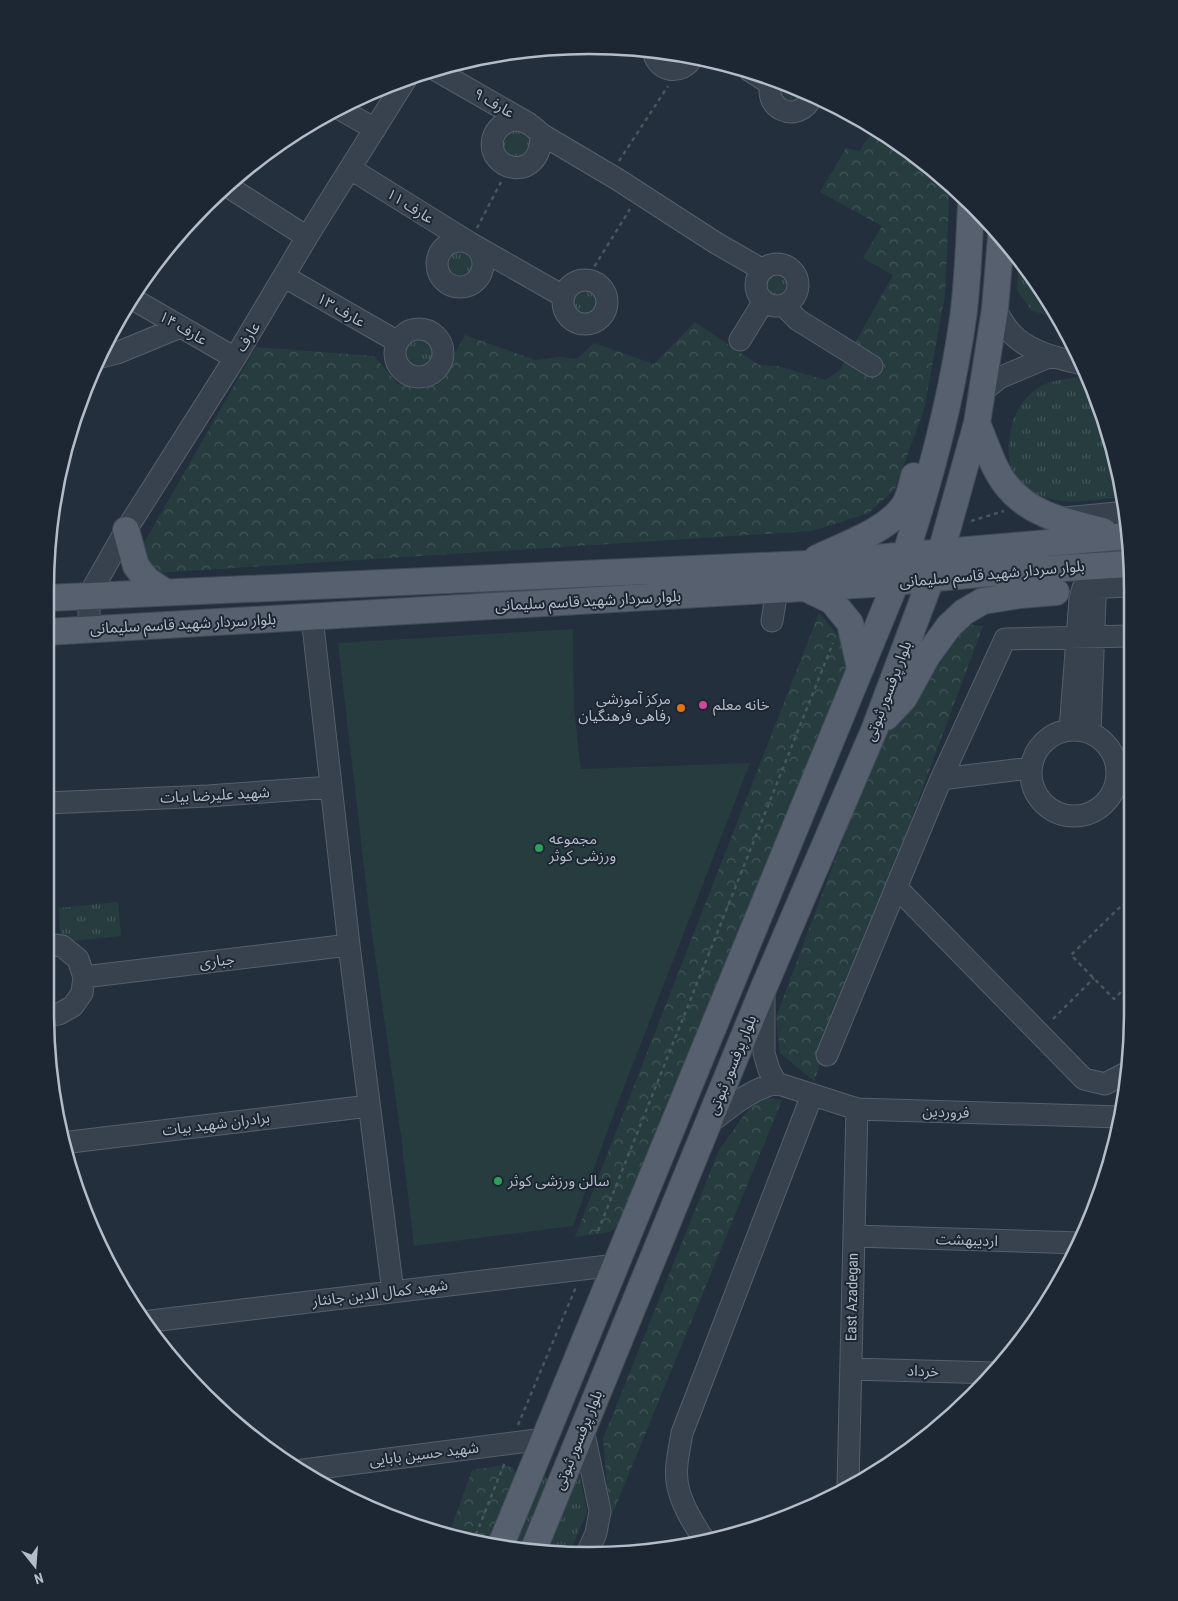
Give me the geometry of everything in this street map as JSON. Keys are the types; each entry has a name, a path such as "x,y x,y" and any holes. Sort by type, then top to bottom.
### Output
{"main road":[{"name":"بلوار پرفسور ثبوتی","path":"503,1540 896,582 929,482 945,418 963,318 970,214"},
{"name":"بلوار پرفسور ثبوتی","path":"535,1544 764,987 875,728 941,552 977,423 995,309 1000,247"},
{"path":"860,668 850,623 832,601 805,576 897,515 906,502 929,430 945,418"},
{"path":"977,423 997,470 1007,486 1024,503 1038,512 1056,519 1121,529"},
{"path":"126,530 136,566 147,580 165,592"},
{"name":"بلوار سردار شهید قاسم سلیمانی","path":"54,632 777,590 805,576 905,556 1121,531"},
{"name":"بلوار سردار شهید قاسم سلیمانی","path":"54,597 165,592 805,576 896,582 1001,572 1123,564"},
{"path":"875,728 904,698 927,656 949,626 964,612 983,601 1056,592"}],"street":[{"path":"654,58 659,64 672,70 686,64"},
{"name":"عارف ۹","path":"443,74 534,128 716,243 763,270"},
{"path":"771,85 769,90 771,98 779,109 786,112 800,110 806,107 809,101"},
{"name":"عارف","path":"89,595 126,530 235,358 307,237 400,88"},
{"path":"346,112 375,129"},
{"path":"521,120 534,128 540,150 537,158 531,163 524,167 509,167 496,157 492,142 494,134 505,123 521,120"},
{"name":"عارف ۱۱","path":"351,169 470,243 563,296"},
{"path":"233,190 307,237"},
{"path":"740,340 774,303 790,302 798,291 798,284 793,271 782,264 775,264 763,270 757,282 757,289 774,303 798,320 872,366"},
{"name":"عارف ۱۳","path":"284,277 398,342"},
{"path":"586,280 593,281 599,285 607,298 605,312 595,322 580,324 568,317 564,311 563,296 572,284 586,280"},
{"name":"عارف ۱۴","path":"138,302 235,358"},
{"path":"995,309 1009,331 1035,350 1074,362"},
{"path":"107,356 180,327"},
{"path":"983,391 999,378 1051,356"},
{"path":"1056,592 1124,586"},
{"path":"1080,731 1090,588"},
{"path":"772,621 777,590"},
{"path":"89,595 89,630"},
{"path":"312,617 330,787 393,1292"},
{"path":"827,1054 941,779 1005,639 1124,636"},
{"path":"1080,731 1103,740 1108,746 1117,766 1117,781 1112,795 1103,806 1090,814 1075,817 1060,815 1047,808 1037,797 1031,783 1030,768 1035,754 1043,742 1056,734 1080,731"},
{"path":"941,779 1030,768"},
{"name":"شهید علیرضا بیات","path":"54,803 330,787"},
{"name":"شهید علیرضا بیات","path":"54,808 100,801"},
{"path":"896,887 1084,1079 1105,1084 1121,1076"},
{"path":"54,945 62,946 78,958 84,977 82,993 73,1006 54,1015"},
{"name":"جباری","path":"84,977 349,945"},
{"path":"707,1125 746,1095 762,1086 776,1083 764,1053 764,987"},
{"name":"فروردین","path":"776,1083 857,1109 1114,1117"},
{"path":"702,1535 691,1518 678,1487 677,1464 682,1433 812,1095"},
{"name":"برادران شهید بیات","path":"70,1143 369,1106"},
{"name":"East Azadegan","path":"848,1481 857,1109"},
{"name":"اردیبهشت","path":"854,1236 1072,1243"},
{"name":"شهید کمال الدین جانثار","path":"152,1321 616,1265"},
{"name":"خرداد","path":"851,1369 983,1374"},
{"path":"583,1429 600,1511 596,1533 590,1547"},
{"name":"شهید حسین بابایی","path":"310,1469 544,1439"}],"path":[{"path":"610,175 686,64"},
{"path":"470,243 509,167"},
{"path":"586,280 640,194"},
{"path":"598,1231 836,635"},
{"path":"1124,905 1123,904 1071,954 1114,998 1124,989"},
{"path":"1053,1019 1094,978"},
{"path":"517,1428 578,1283"},
{"path":"476,1535 504,1462"}],"green space":[{"path":"780,89 804,99 802,102 782,102"},
{"path":"526,128 534,143 521,159 505,156 501,136 504,131"},
{"path":"871,134 915,164 950,194 945,295 924,410 895,489 869,513 812,531 155,573 140,550 256,347 374,356 398,384 437,385 465,335 535,360 559,357 577,359 594,343 654,364 695,322 759,365 778,366 825,380 840,370 893,275 863,258 882,226 820,192 846,148 859,151"},
{"path":"458,247 476,258 476,268 473,275 467,280 453,279 447,275 444,269 444,260 447,253"},
{"path":"779,268 785,269 790,273 794,278 794,290 790,295 785,299 779,300 773,299 768,295 764,290 763,284 764,278 768,273 773,269"},
{"path":"1018,269 1050,316 1031,310 1017,290"},
{"path":"585,286 597,291 602,303 597,315 585,320 573,315 568,303 573,291"},
{"path":"421,336 428,337 433,341 437,346 437,360 433,365 428,369 421,370 414,369 409,365 405,360 404,353 405,346 409,341 414,337"},
{"path":"1081,378 1096,417 1106,450 1116,498 1068,502 1051,499 1039,495 1023,485 1015,475 1010,464 1010,434 1017,411 1024,401 1032,392 1046,384"},
{"path":"819,613 840,637 848,676 629,1215 610,1232 575,1237"},
{"path":"964,624 983,626 814,1081 780,1053 776,1017 876,750 901,710"},
{"name":"مجموعه ورزشی کوثر","path":"573,629 574,710 581,769 750,763 617,1105 573,1226 414,1246 401,1136 371,927 338,643"},
{"path":"118,902 121,936 61,942 58,908"},
{"path":"756,1096 782,1100 610,1520 603,1439 719,1150"},
{"path":"497,1466 512,1467 519,1479 497,1539 451,1529 472,1470"},
{"path":"578,1467 587,1512 572,1547 548,1545"},
{"path":"543,1475 549,1480 523,1543 516,1542"}],"place":[{"name":"خانه معلم","path":"703,705"},
{"name":"مرکز آموزشی رفاهی فرهنگیان","path":"681,708"},
{"name":"مجموعه ورزشی کوثر","path":"539,848"},
{"name":"سالن ورزشی کوثر","path":"498,1181"}]}
